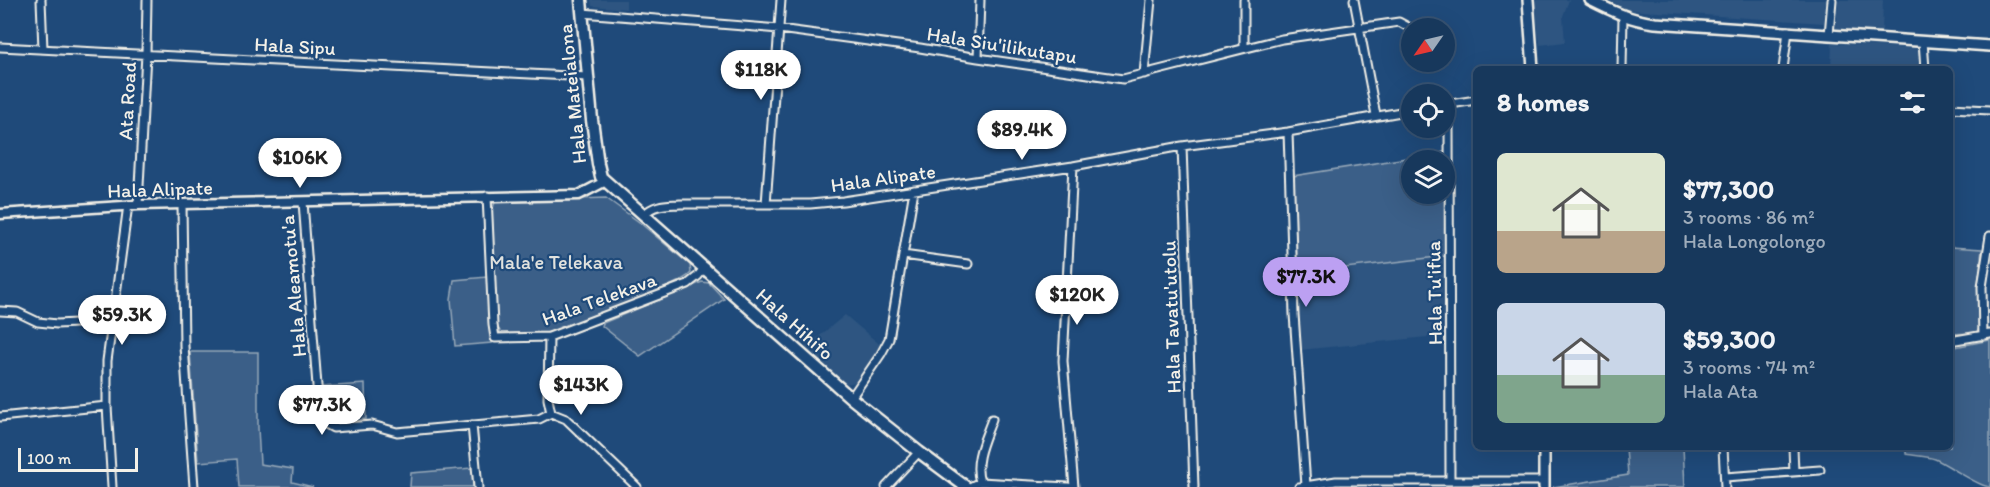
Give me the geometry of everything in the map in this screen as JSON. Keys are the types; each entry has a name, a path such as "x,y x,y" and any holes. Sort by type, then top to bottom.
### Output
{"main road":[{"name":"Hala Mateialona","path":"580,0 598,164 601,177 606,181"},
{"path":"1528,0 1533,66"},
{"path":"1590,0 1636,21 1990,46"},
{"name":"Hala Hihifo","path":"606,181 851,398 919,452 968,487"},
{"path":"1544,450 1544,484"}],"street":[{"path":"41,0 43,49"},
{"name":"Ata Road","path":"138,205 147,0"},
{"path":"766,204 781,0"},
{"path":"978,58 980,0"},
{"path":"1144,74 1151,0"},
{"path":"1244,0 1244,48"},
{"path":"1354,0 1376,116"},
{"path":"1829,35 1832,0"},
{"name":"Hala Siu'ilikutapu","path":"582,13 778,29 920,48 1114,79 1123,79 1282,39 1401,23"},
{"path":"1622,66 1623,16"},
{"path":"1783,66 1788,31"},
{"path":"1923,41 1925,66"},
{"name":"Hala Sipu","path":"0,47 588,77"},
{"path":"1455,103 1473,100"},
{"path":"1953,108 1990,110"},
{"name":"Hala Alipate","path":"645,214 658,206 680,204 810,204 843,201 1073,166 1182,146 1287,132 1401,112"},
{"path":"1287,132 1302,486 1336,481 1544,484"},
{"name":"Hala Tu'ifua","path":"1449,138 1450,481"},
{"name":"Hala Tavatu'utolu","path":"1182,146 1194,487"},
{"path":"1073,166 1063,361 1074,487"},
{"name":"Hala Alipate","path":"0,214 138,205 579,195 606,181"},
{"path":"851,398 881,354 888,339 914,190"},
{"name":"Hala Telekava","path":"487,196 495,338 549,337 688,284 705,267"},
{"name":"Hala Aleamotu'a","path":"303,202 319,412 324,423 333,428 372,425 397,432 539,419 551,413"},
{"path":"182,204 184,346 194,487"},
{"path":"112,487 107,361 128,206"},
{"path":"1953,340 1987,334 1982,287 1990,236"},
{"path":"903,255 968,264"},
{"path":"0,311 17,312 38,322 57,324 113,321"},
{"path":"549,337 548,399 551,413 566,419 637,487"},
{"path":"0,417 107,406"},
{"path":"980,482 977,473 979,455 992,419"},
{"path":"472,425 478,487"},
{"path":"1723,450 1725,487"},
{"path":"1793,450 1794,472"},
{"path":"886,487 919,452"},
{"path":"1725,477 1820,470"},
{"path":"968,487 980,482 1068,487"}],"shaded area":[{"path":"591,0 626,0 626,9 592,6"},
{"path":"1534,0 1569,0 1563,16 1565,42 1540,45"},
{"path":"1608,0 1826,0 1824,23 1628,10"},
{"path":"1838,0 1883,0 1882,33 1836,29"},
{"path":"1832,43 1919,49 1921,66 1831,66"},
{"path":"1445,256 1447,335 1300,350 1295,274"},
{"path":"845,315 884,348 857,382 845,384 805,348"}],"green space":[{"path":"1401,159 1401,204 1445,204 1445,256 1295,274 1293,176"},
{"name":"Mala'e Telekava","path":"606,198 639,222 690,265 691,273 646,297 557,330 523,335 502,333 497,327 492,211 495,202"},
{"path":"1953,247 1982,249 1978,284 1979,329 1974,333 1953,334"},
{"name":"Mala'e Telekava","path":"487,277 492,343 455,346 451,299 454,280"},
{"name":"Mala'e Telekava","path":"702,282 709,283 724,299 640,356 602,326 603,323"},
{"path":"1990,340 1990,487 1935,459 1906,454 1906,450 1953,450 1953,347"},
{"path":"190,352 258,352 260,464 293,469 292,482 313,487 239,487 237,459 198,462"},
{"path":"365,384 366,419 340,422 326,418 322,387"},
{"path":"1626,450 1683,450 1685,487 1553,487 1628,475"},
{"path":"472,468 473,487 410,487 411,473"}]}
